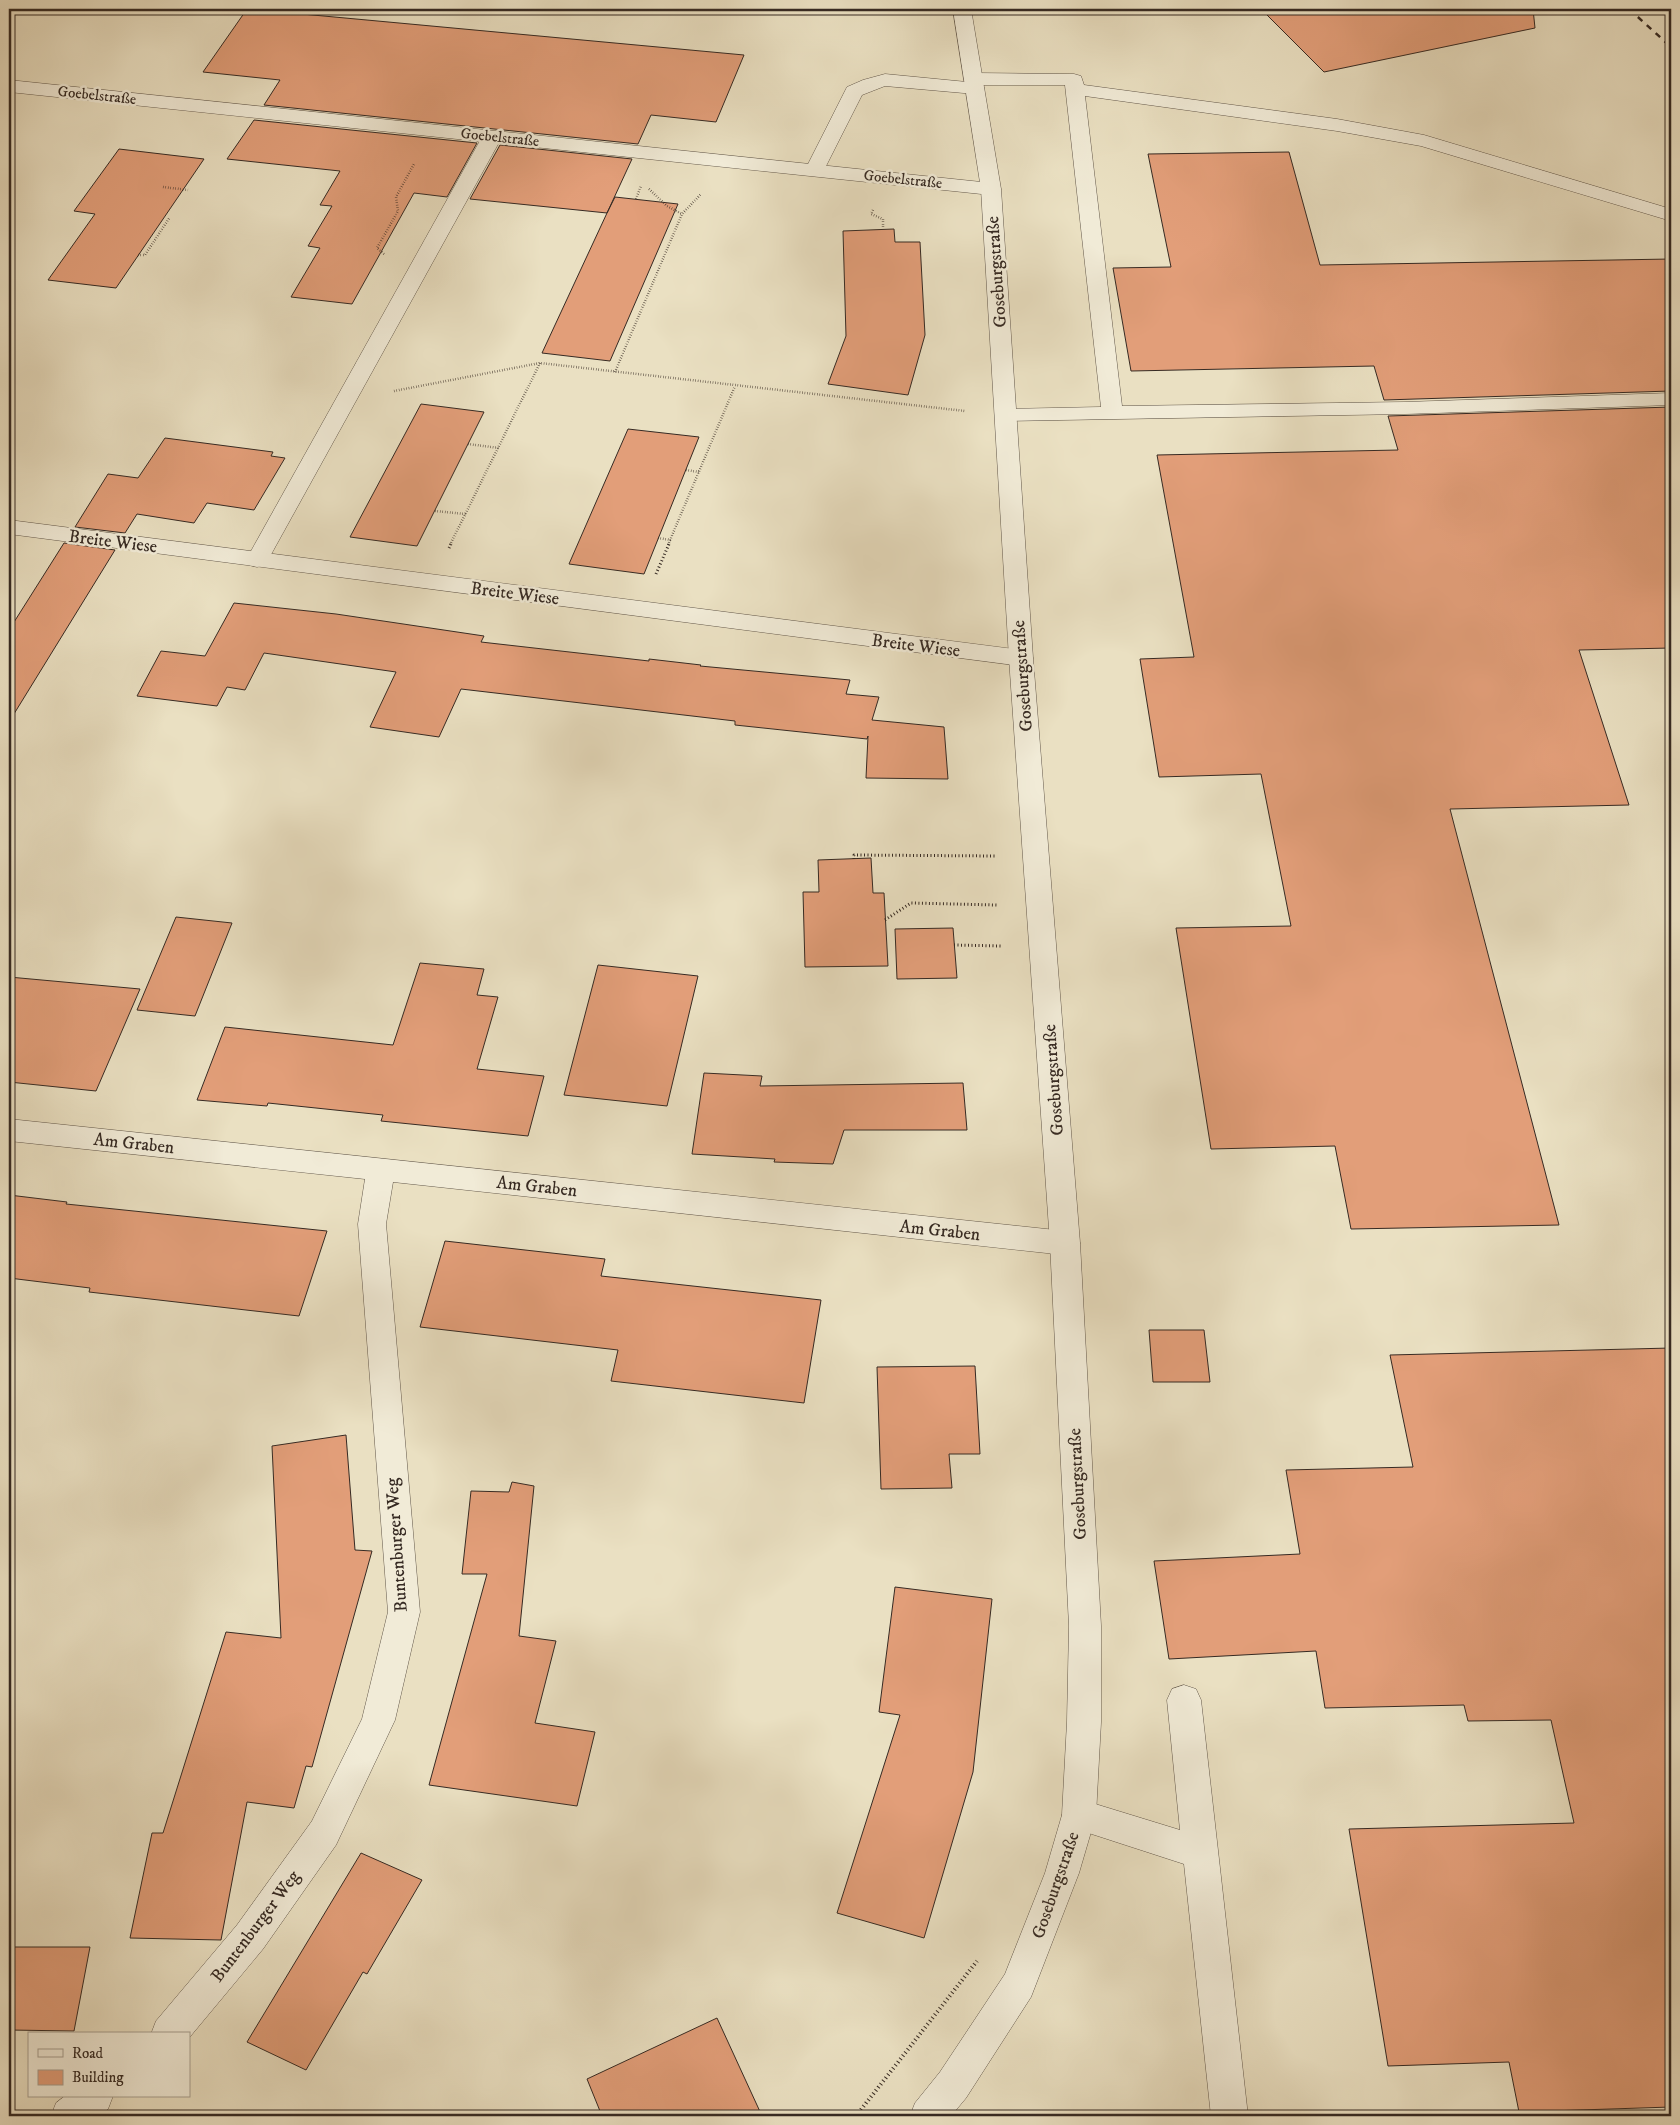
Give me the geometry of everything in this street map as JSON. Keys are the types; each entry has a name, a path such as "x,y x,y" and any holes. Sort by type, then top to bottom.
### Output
{"street":[{"name":"Goseburgstraße","path":"928,2116 953,2085 1018,1985 1062,1873 1079,1815 1084,1722 1084,1626 1065,1243 1021,658 991,188 962,9"},
{"path":"815,170 854,91 870,84 885,80 974,83 1074,80 1112,413"},
{"name":"Goebelstraße","path":"9,86 991,188"},
{"path":"1075,89 1336,125 1424,141 1671,215"},
{"path":"258,560 492,137"},
{"path":"1006,415 1396,408 1671,400"},
{"name":"Breite Wiese","path":"9,527 1021,658"},
{"name":"Am Graben","path":"9,1130 1065,1243"},
{"name":"Buntenburger Weg","path":"171,2032 250,1937 324,1833 378,1720 404,1612 372,1224 381,1170"},
{"path":"1184,1700 1230,2116"},
{"path":"1079,1815 1200,1852"},
{"path":"69,2116 92,2098"}],"path":[{"path":"386,256 377,248 398,211 396,197 432,130"},
{"path":"615,372 682,214 698,198 716,160"},
{"path":"636,199 642,182"},
{"path":"163,187 188,190"},
{"path":"138,255 145,256 170,216"},
{"path":"883,219 883,229"},
{"path":"432,582 540,363"},
{"path":"345,401 540,363 1006,415"},
{"path":"642,609 735,386"},
{"path":"468,444 499,448"},
{"path":"686,470 699,472"},
{"path":"435,511 466,514"},
{"path":"658,538 671,540"},
{"path":"854,859 854,855 996,856"},
{"path":"886,920 911,903 998,905"},
{"path":"954,945 1003,946"},
{"path":"856,2116 978,1959"}],"building":[{"path":"247,9 744,55 716,122 651,115 638,144 264,105 280,80 203,72"},
{"path":"1261,9 1533,9 1535,28 1324,72"},
{"path":"254,120 477,143 447,197 414,193 352,304 291,297 320,248 308,246 332,206 320,205 340,171 227,159"},
{"path":"500,145 632,159 607,213 470,199"},
{"path":"119,149 204,159 116,288 48,280 95,214 74,211"},
{"path":"1289,152 1320,265 1671,259 1671,391 1384,400 1374,366 1131,371 1113,268 1171,267 1148,154"},
{"path":"615,197 678,204 610,361 542,353"},
{"path":"894,229 895,242 920,242 925,335 908,395 828,384 846,336 843,231"},
{"path":"421,404 484,412 417,546 350,537"},
{"path":"1671,407 1671,648 1579,650 1629,805 1450,809 1559,1225 1351,1229 1335,1146 1211,1149 1176,928 1291,926 1261,774 1159,777 1140,659 1194,657 1157,455 1398,450 1388,416"},
{"path":"628,429 699,437 644,574 569,564"},
{"path":"165,438 273,452 271,456 285,458 254,510 207,503 194,523 137,514 125,533 75,527 108,474 138,478"},
{"path":"64,543 115,550 9,722 9,630"},
{"path":"234,603 336,614 484,636 481,642 649,661 649,659 700,666 850,680 846,694 879,697 872,720 944,727 948,779 866,778 868,736 867,739 735,725 735,721 461,689 439,737 370,727 396,672 264,653 245,690 227,687 217,706 137,696 161,651 205,656"},
{"path":"871,858 873,893 884,893 888,966 805,967 803,892 819,892 818,860"},
{"path":"176,917 232,923 195,1016 137,1010"},
{"path":"953,928 957,978 897,979 895,929"},
{"path":"420,963 484,969 477,995 498,997 477,1069 544,1076 528,1136 381,1121 383,1115 268,1103 267,1106 197,1100 225,1027 393,1045"},
{"path":"598,965 698,976 667,1106 564,1095"},
{"path":"9,977 140,989 96,1091 9,1082"},
{"path":"704,1073 762,1076 760,1086 963,1083 967,1130 844,1130 833,1164 774,1162 775,1159 692,1154"},
{"path":"9,1195 67,1202 66,1204 327,1231 299,1316 246,1310 89,1292 90,1288 9,1278"},
{"path":"445,1241 605,1259 601,1276 821,1300 804,1403 611,1381 618,1350 420,1327"},
{"path":"1149,1330 1204,1330 1210,1382 1153,1382"},
{"path":"1671,1348 1671,2107 1519,2112 1509,2062 1388,2066 1349,1829 1574,1823 1551,1720 1468,1721 1464,1705 1325,1708 1316,1651 1169,1659 1154,1561 1300,1554 1286,1470 1413,1467 1390,1355"},
{"path":"975,1366 980,1454 949,1454 952,1488 881,1489 877,1367"},
{"path":"346,1435 355,1550 372,1551 312,1767 306,1766 294,1808 247,1802 221,1940 130,1938 152,1833 163,1833 226,1632 281,1638 272,1446"},
{"path":"512,1482 534,1486 519,1636 556,1641 535,1723 595,1732 577,1806 429,1785 487,1574 462,1574 471,1491 509,1492"},
{"path":"895,1587 992,1599 973,1772 924,1938 837,1913 900,1715 879,1712"},
{"path":"361,1853 422,1880 367,1974 363,1972 306,2070 247,2042"},
{"path":"9,1947 90,1947 74,2031 9,2030"},
{"path":"717,2018 762,2116 602,2116 587,2079"}],"railway":[{"path":"1629,9 1671,47"}]}
